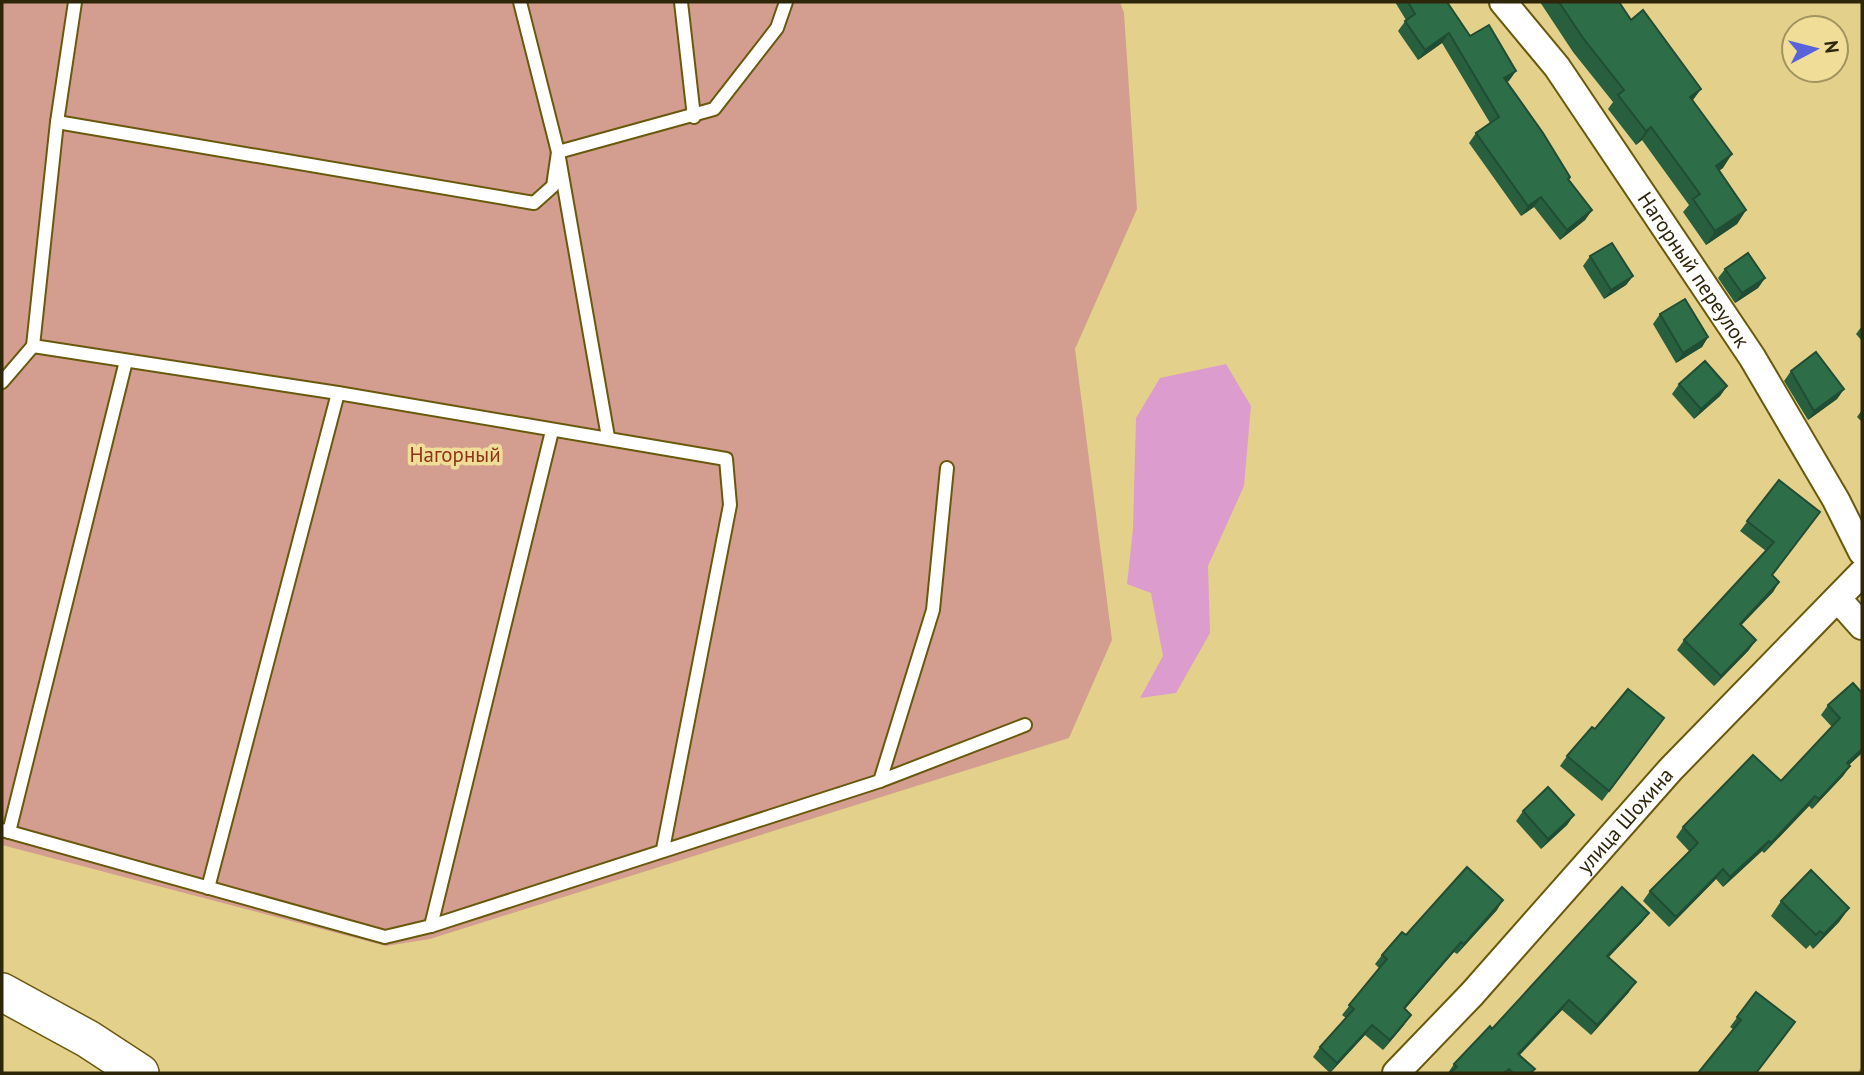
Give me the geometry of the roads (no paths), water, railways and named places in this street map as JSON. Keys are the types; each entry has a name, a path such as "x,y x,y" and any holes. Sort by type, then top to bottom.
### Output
{"main road":[{"path":"2,992 88,1039 140,1073"}],"street":[{"name":"Нагорный переулок","path":"1503,2 1557,67 1752,357 1836,500 1862,552"},
{"name":"улица Шохина","path":"1396,1073 1472,994 1671,769 1862,573"},
{"path":"1838,599 1862,626"}],"lane":[{"path":"2,382 33,346 57,122 75,2"},
{"path":"520,2 558,152 608,437"},
{"path":"681,2 694,117"},
{"path":"558,152 694,117 714,109 777,28 786,2"},
{"path":"57,122 534,203 553,186 558,152"},
{"path":"33,346 338,393 552,432 608,437 726,459 730,505 663,849"},
{"path":"126,362 5,831 385,936 431,926 880,781 1025,725"},
{"path":"208,888 338,393"},
{"path":"431,926 552,432"},
{"path":"880,781 933,610 947,468"}],"park label":[{"name":"Нагорный","path":"455,455"}]}
